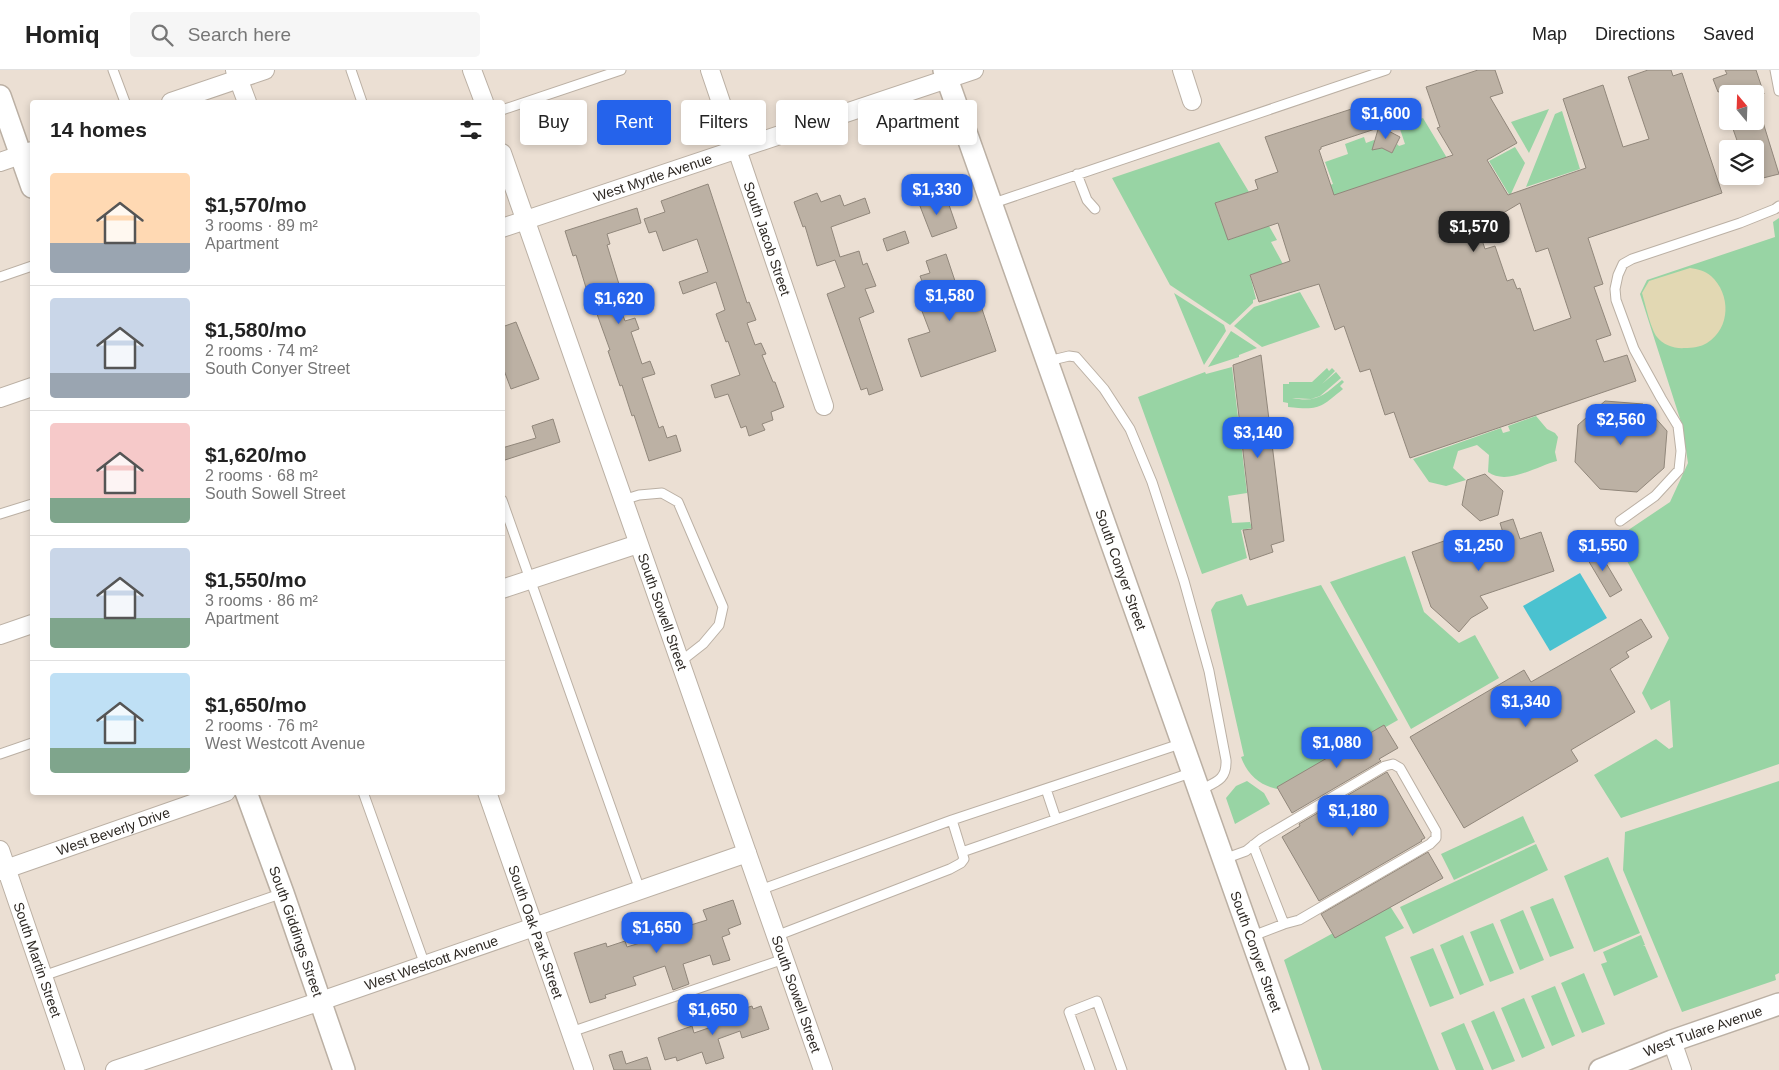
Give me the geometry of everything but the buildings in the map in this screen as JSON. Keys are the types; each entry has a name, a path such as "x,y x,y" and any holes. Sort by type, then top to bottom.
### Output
{"street":[{"path":"175,100 237,74 266,70"},
{"path":"472,70 483,100"},
{"name":"South Jacob Street","path":"710,70 824,406"},
{"name":"West Myrtle Avenue","path":"505,227 738,149 946,75 974,70"},
{"path":"1182,70 1192,101"},
{"path":"237,74 246,100"},
{"name":"South Conyer Street","path":"946,75 1298,1070"},
{"path":"0,96 27,153 30,173"},
{"path":"0,162 27,153"},
{"name":"South Sowell Street","path":"505,160 784,959 820,1069"},
{"path":"0,398 30,388"},
{"path":"505,588 638,544"},
{"path":"0,635 30,625"},
{"name":"West Beverly Drive","path":"4,870 217,795"},
{"name":"South Giddings Street","path":"247,795 344,1070"},
{"name":"South Oak Park Street","path":"488,795 584,1070"},
{"name":"South Martin Street","path":"0,850 4,870 76,1070"},
{"name":"West Westcott Avenue","path":"114,1070 321,1002 747,853"},
{"name":"West Tulare Avenue","path":"1600,1070 1672,1041 1779,1004"},
{"path":"1672,1041 1682,1070"}],"lane":[{"path":"113,70 123,100"},
{"path":"351,70 361,100"},
{"path":"505,109 621,70"},
{"path":"991,204 1386,70"},
{"path":"1774,70 1779,91"},
{"path":"1077,174 1087,200 1095,209"},
{"path":"1620,521 1655,496 1679,470 1681,451 1678,426 1634,349 1616,300 1615,289 1618,275 1624,264 1632,259 1740,223 1779,206"},
{"path":"0,277 30,267"},
{"path":"962,852 1056,819 1196,781 1218,781 1225,775 1226,760 1207,662 1184,581 1152,482 1130,429 1104,389 1076,357 1069,356 1047,361"},
{"path":"623,500 638,495 662,493 678,502 723,608 719,625 703,644 680,662"},
{"path":"0,514 30,505"},
{"path":"505,508 640,890"},
{"path":"760,890 952,820 1183,743"},
{"path":"0,754 30,744"},
{"path":"1223,859 1246,851 1261,839 1385,766 1393,764 1400,768 1436,831 1436,838 1430,844 1299,920 1250,937"},
{"path":"1046,789 1056,819"},
{"path":"363,795 425,965"},
{"path":"776,936 950,869 961,863 964,859 952,820"},
{"path":"1253,845 1284,924"},
{"path":"43,976 283,893"},
{"path":"571,1032 784,959"},
{"path":"1090,1070 1070,1012 1097,1001 1122,1070"}],"green space":[{"path":"1549,109 1529,153 1511,122"},
{"path":"1562,111 1580,169 1526,187 1555,114"},
{"path":"1423,118 1447,158 1268,218 1263,207 1333,184 1325,162 1348,154 1345,144 1364,137 1366,143 1374,140 1376,149 1382,148 1392,153 1397,144 1399,146 1405,144 1399,126"},
{"path":"1219,142 1249,192 1215,203 1220,218 1251,208 1228,240 1269,226 1277,240 1271,242 1283,264 1250,275 1256,299 1230,325 1170,285 1112,178"},
{"path":"1515,147 1525,163 1510,196 1489,161"},
{"path":"1779,218 1779,764 1621,818 1594,775 1656,739 1669,749 1673,747 1670,700 1651,710 1642,693 1669,638 1615,539 1670,502 1688,463 1682,425 1640,294 1647,280 1775,237 1773,222"},
{"path":"1300,292 1320,327 1262,347 1234,326 1254,307"},
{"path":"1174,293 1224,325 1226,331 1204,365"},
{"path":"1231,331 1257,348 1239,355 1239,357 1208,367"},
{"path":"1232,367 1247,493 1228,496 1232,523 1250,522 1252,528 1241,530 1247,558 1202,574 1138,397 1205,372 1206,374"},
{"path":"1327,368 1329,371 1332,368 1335,371 1322,384 1336,372 1341,378 1320,396 1342,380 1344,382 1340,386 1343,389 1329,401 1318,407 1288,407 1288,403 1283,402 1283,384 1289,384 1289,382 1312,382"},
{"path":"1536,416 1547,429 1558,437 1555,452 1557,461 1522,474 1504,477 1488,472 1489,455 1477,445 1458,451 1453,468 1466,480 1446,486 1429,482 1413,459 1501,428 1503,433 1510,431 1508,426"},
{"path":"1405,556 1424,612 1459,643 1475,635 1499,678 1411,729 1330,582"},
{"path":"1321,585 1398,720 1277,789 1265,785 1254,778 1241,757 1244,756 1211,610 1216,602 1242,594 1247,606"},
{"path":"1247,781 1264,793 1270,804 1235,824 1226,798 1236,786"},
{"path":"1779,781 1779,973 1775,975 1776,980 1682,1012 1623,870 1625,832"},
{"path":"1523,816 1535,842 1454,880 1441,854"},
{"path":"1536,844 1548,870 1413,934 1400,907"},
{"path":"1608,857 1640,933 1594,952 1564,876"},
{"path":"1553,898 1574,948 1550,957 1530,907"},
{"path":"1388,903 1404,928 1385,937 1439,1070 1322,1070 1284,960"},
{"path":"1523,910 1544,960 1520,970 1500,920"},
{"path":"1493,923 1514,973 1490,982 1470,932"},
{"path":"1463,935 1484,985 1460,995 1440,945"},
{"path":"1641,935 1645,945 1643,946 1645,946 1658,977 1614,996 1601,964 1607,962 1603,952"},
{"path":"1433,948 1454,998 1430,1007 1410,957"},
{"path":"1584,973 1605,1024 1582,1033 1561,983"},
{"path":"1555,986 1575,1036 1552,1046 1531,996"},
{"path":"1524,998 1545,1048 1522,1058 1501,1008"},
{"path":"1494,1011 1515,1061 1492,1070 1471,1021"},
{"path":"1464,1023 1484,1070 1456,1070 1441,1033"}],"sand":[{"path":"1690,268 1706,273 1718,283 1725,301 1724,320 1721,329 1707,343 1696,347 1677,348 1662,342 1655,334 1642,293 1649,281"}],"water":[{"path":"1580,573 1607,618 1550,651 1523,606"}]}
